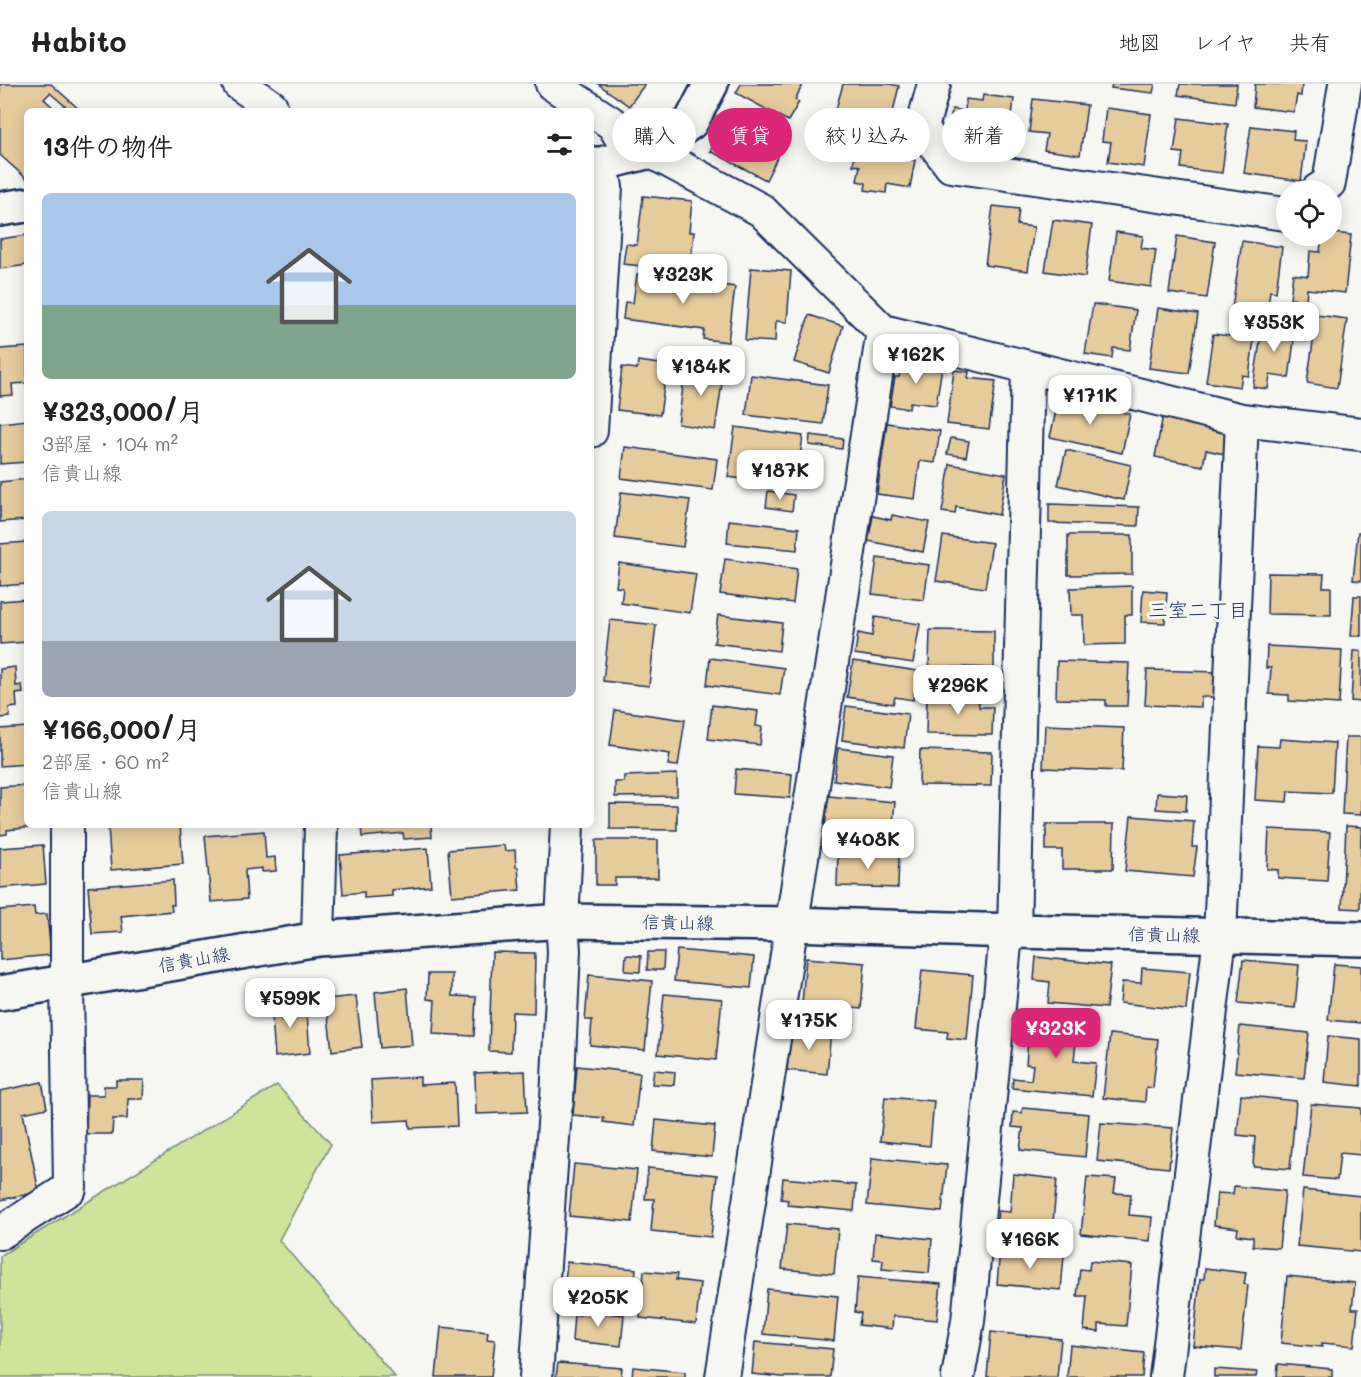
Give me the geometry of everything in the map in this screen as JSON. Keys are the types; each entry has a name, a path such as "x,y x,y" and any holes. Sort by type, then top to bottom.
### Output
{"main road":[{"path":"696,112 711,84"},
{"path":"596,164 612,160"},
{"path":"0,208 24,205"},
{"name":"信貴山線","path":"0,993 318,939 562,921 791,924 1014,932 1361,939"}],"street":[{"path":"239,84 271,108"},
{"path":"552,84 590,108"},
{"path":"934,84 922,128 951,166 1276,213"},
{"path":"1329,180 1345,84"},
{"path":"594,111 612,122"},
{"path":"660,162 761,210 883,331 1242,420 1361,434"},
{"path":"594,382 606,187 596,164"},
{"path":"722,1377 883,331"},
{"path":"958,1377 968,1321 1005,945 1014,932 1028,367"},
{"path":"1166,1377 1220,937 1242,420"},
{"path":"0,1233 70,1188 67,982 68,828"},
{"path":"318,939 321,828"},
{"path":"536,1377 557,1100 567,828"}],"green space":[{"path":"277,1085 331,1144 279,1240 395,1377 0,1377 0,1256"}],"building":[{"path":"0,84 51,84 78,108 68,108 50,93 44,99 54,108 24,108 24,176 0,155"},
{"path":"598,84 645,84 629,106"},
{"path":"741,84 803,84 795,100 799,102 792,114 792,108 764,108 736,93"},
{"path":"843,84 899,86 894,108 836,108"},
{"path":"1112,84 1155,84 1153,93 1111,88"},
{"path":"1180,84 1237,84 1235,103 1178,95"},
{"path":"1255,84 1302,84 1301,96 1297,95 1294,112 1253,107"},
{"path":"983,95 1014,99 1013,108 965,108 966,99 982,101"},
{"path":"1033,99 1087,105 1080,155 1044,150 1047,134 1029,132"},
{"path":"1106,108 1151,114 1144,167 1108,162 1111,142 1102,141"},
{"path":"1179,118 1228,124 1222,173 1181,168 1183,153 1174,152"},
{"path":"1251,126 1294,131 1293,140 1306,141 1301,180 1244,173"},
{"path":"731,162 775,162 766,180"},
{"path":"853,162 915,162 910,188 887,184 886,193 865,190 866,183 857,181 860,166 853,165"},
{"path":"643,196 692,201 689,232 694,232 690,271 623,264 626,244 637,245"},
{"path":"993,206 1019,209 1017,225 1034,227 1028,271 985,265"},
{"path":"1053,220 1092,225 1085,277 1045,271"},
{"path":"1116,232 1143,236 1141,248 1156,250 1151,287 1109,281"},
{"path":"1342,234 1351,235 1345,293 1307,289 1306,300 1290,299 1293,274 1308,276 1310,251 1320,252 1321,246 1342,246"},
{"path":"24,235 24,265 0,269 0,239"},
{"path":"1177,236 1215,242 1207,298 1169,293"},
{"path":"1242,241 1282,247 1276,292 1270,291 1267,312 1232,308"},
{"path":"751,268 791,271 787,322 776,321 775,342 745,340"},
{"path":"637,274 735,287 728,342 703,339 704,330 623,319 625,302 633,303"},
{"path":"1093,304 1136,310 1130,350 1113,348 1112,358 1085,354"},
{"path":"1158,308 1198,314 1189,373 1149,368"},
{"path":"809,315 843,326 829,373 794,362"},
{"path":"1317,315 1347,319 1337,388 1307,383"},
{"path":"1263,322 1296,326 1289,378 1270,375 1268,389 1253,387"},
{"path":"1231,329 1255,332 1249,376 1242,375 1240,387 1206,382 1213,334 1230,336"},
{"path":"24,347 24,383 12,384 13,395 0,396 0,349"},
{"path":"638,361 667,365 660,415 617,410 622,367 637,369"},
{"path":"902,361 942,367 936,405 910,402 909,409 890,406 895,377 899,377"},
{"path":"686,365 724,370 715,430 678,424"},
{"path":"954,370 969,372 968,378 996,381 989,429 947,424"},
{"path":"751,375 828,385 823,424 746,415"},
{"path":"1059,398 1130,414 1122,453 1050,437"},
{"path":"1163,415 1229,427 1224,454 1206,450 1203,466 1155,457"},
{"path":"24,420 24,462 0,464 0,423"},
{"path":"887,423 940,431 935,463 920,461 915,499 877,494"},
{"path":"735,427 803,436 796,486 728,477"},
{"path":"810,435 843,439 842,449 809,445"},
{"path":"951,438 969,441 966,457 947,454"},
{"path":"625,447 717,459 713,490 621,478"},
{"path":"1066,450 1131,465 1124,500 1058,485"},
{"path":"950,464 1006,474 999,515 956,507 955,514 942,512"},
{"path":"24,479 24,520 0,522 0,482"},
{"path":"768,491 794,495 792,511 766,507"},
{"path":"621,492 690,500 683,547 615,538"},
{"path":"1049,504 1139,507 1138,526 1049,523"},
{"path":"892,515 929,522 923,552 868,541 873,516 891,520"},
{"path":"729,520 799,528 797,550 727,543"},
{"path":"1358,532 1361,532 1361,581 1353,580"},
{"path":"1068,535 1132,535 1132,574 1068,575"},
{"path":"943,536 992,543 985,588 936,581"},
{"path":"24,542 24,584 0,586 0,544"},
{"path":"877,558 929,565 924,600 872,594"},
{"path":"725,559 797,569 793,603 720,594"},
{"path":"619,563 696,574 690,613 621,603 623,588 616,587"},
{"path":"1268,573 1324,574 1323,587 1331,587 1331,615 1267,614"},
{"path":"1132,586 1132,615 1125,615 1125,644 1084,645 1083,615 1071,615 1070,588"},
{"path":"1143,590 1167,592 1165,623 1141,622"},
{"path":"1354,596 1361,596 1361,636 1351,636"},
{"path":"24,599 24,642 0,644 0,601"},
{"path":"718,615 782,623 779,651 714,643"},
{"path":"875,617 920,624 913,663 855,654 858,633 872,636"},
{"path":"610,620 656,625 649,686 603,681"},
{"path":"930,630 994,631 994,668 929,666"},
{"path":"1267,646 1342,650 1339,704 1289,701 1289,695 1269,694 1271,668 1266,668"},
{"path":"1354,651 1361,651 1361,702 1351,701"},
{"path":"710,658 784,668 780,695 707,685"},
{"path":"853,661 917,671 913,700 895,697 893,704 847,697"},
{"path":"1057,661 1129,663 1127,706 1106,706 1106,700 1056,699"},
{"path":"15,667 16,686 22,685 23,693 16,694 17,707 9,708 10,717 0,718 0,669"},
{"path":"1147,670 1217,672 1216,697 1201,697 1201,707 1145,705"},
{"path":"927,695 979,696 979,707 993,707 992,735 926,734"},
{"path":"712,705 758,711 756,726 762,727 760,745 708,739"},
{"path":"846,706 908,714 904,748 842,740"},
{"path":"615,710 685,720 678,766 668,765 670,754 610,745"},
{"path":"1045,725 1124,728 1122,771 1043,768"},
{"path":"24,727 24,764 0,766 0,729"},
{"path":"1346,737 1361,737 1361,815 1342,814"},
{"path":"1280,739 1335,743 1332,793 1288,791 1287,802 1255,800 1258,746 1279,747"},
{"path":"838,748 893,755 889,787 834,780"},
{"path":"920,750 992,752 991,786 919,785"},
{"path":"736,769 792,774 790,798 734,794"},
{"path":"677,774 677,796 615,797 615,782 624,782 624,776"},
{"path":"24,785 26,828 7,830 7,834 0,835 0,787"},
{"path":"1157,793 1187,795 1186,811 1156,809"},
{"path":"828,796 895,802 891,843 857,840 858,831 825,829"},
{"path":"610,804 677,805 677,830 610,829"},
{"path":"1131,816 1194,821 1192,847 1197,847 1193,877 1125,871"},
{"path":"1046,824 1114,824 1113,869 1062,869 1062,850 1046,850"},
{"path":"1346,826 1361,827 1360,909 1342,908"},
{"path":"108,828 180,828 183,864 111,870"},
{"path":"361,828 431,828 432,837 404,839 403,833 362,837"},
{"path":"1269,829 1330,832 1327,881 1278,878 1278,870 1267,869"},
{"path":"264,831 266,858 275,857 276,871 262,872 262,868 245,870 247,899 211,902 205,836"},
{"path":"596,840 658,840 658,878 615,878 615,885 596,885"},
{"path":"43,845 46,884 0,888 0,848"},
{"path":"504,845 505,851 515,850 520,890 452,896 448,850"},
{"path":"428,848 431,886 392,890 392,896 364,898 364,892 343,894 340,855"},
{"path":"838,852 899,854 898,888 837,886"},
{"path":"173,880 174,905 171,905 172,911 121,916 123,932 92,934 88,887"},
{"path":"34,907 35,915 47,914 51,955 0,960 0,910"},
{"path":"677,950 754,957 751,988 674,981"},
{"path":"492,952 535,953 534,1013 512,1012 511,1052 489,1051"},
{"path":"648,952 664,952 663,970 647,970"},
{"path":"626,955 641,956 640,972 625,971"},
{"path":"1036,957 1111,965 1106,1008 1048,1003 1050,982 1034,980"},
{"path":"806,958 865,963 861,1009 802,1003"},
{"path":"1243,960 1299,965 1295,1008 1238,1003"},
{"path":"1334,964 1361,966 1361,1023 1328,1020"},
{"path":"1142,968 1190,972 1186,1010 1120,1003 1122,982 1141,983"},
{"path":"922,970 973,975 967,1040 947,1038 948,1032 916,1029"},
{"path":"428,974 452,974 452,996 476,997 474,1036 433,1034 435,1000 427,999"},
{"path":"589,975 652,981 645,1050 590,1045 592,1020 585,1020"},
{"path":"407,988 412,1045 380,1048 375,992"},
{"path":"664,994 722,999 716,1060 658,1054"},
{"path":"356,996 362,1047 332,1051 326,999"},
{"path":"306,1001 310,1053 275,1057 271,1004"},
{"path":"1030,1016 1078,1021 1074,1061 1096,1063 1092,1096 1012,1088 1013,1078 1031,1080 1033,1065 1026,1064"},
{"path":"1240,1026 1309,1033 1304,1078 1235,1072"},
{"path":"792,1027 831,1031 827,1074 787,1070"},
{"path":"1110,1034 1158,1039 1153,1088 1146,1087 1145,1102 1103,1098"},
{"path":"1328,1036 1361,1039 1361,1086 1324,1082"},
{"path":"577,1066 640,1073 634,1126 603,1122 604,1118 573,1115"},
{"path":"654,1070 675,1072 674,1085 652,1084"},
{"path":"525,1071 527,1112 476,1114 475,1073"},
{"path":"420,1077 420,1085 455,1083 457,1126 410,1128 409,1120 373,1122 371,1080"},
{"path":"116,1080 144,1080 143,1099 128,1099 127,1119 113,1119 112,1134 86,1134 87,1095 104,1095 104,1086 116,1086"},
{"path":"42,1082 47,1108 23,1113 39,1192 0,1200 0,1091"},
{"path":"1241,1095 1296,1101 1290,1169 1253,1166 1255,1137 1237,1135"},
{"path":"885,1097 934,1101 930,1146 880,1141"},
{"path":"1311,1104 1361,1108 1361,1155 1340,1153 1337,1180 1303,1177"},
{"path":"1023,1108 1089,1114 1085,1157 1020,1150 1023,1128 1012,1127 1013,1112 1022,1113"},
{"path":"656,1120 715,1126 712,1157 653,1151"},
{"path":"1101,1123 1173,1128 1169,1168 1097,1161"},
{"path":"872,1158 947,1165 942,1212 867,1205"},
{"path":"574,1164 637,1170 632,1222 569,1216"},
{"path":"648,1168 717,1175 711,1237 651,1231 654,1199 645,1199"},
{"path":"1013,1174 1057,1179 1052,1233 996,1227 998,1211 1010,1212"},
{"path":"1087,1177 1116,1179 1114,1193 1131,1194 1129,1215 1152,1217 1150,1241 1081,1234"},
{"path":"783,1178 856,1185 854,1211 787,1205 788,1200 781,1199"},
{"path":"1234,1186 1285,1191 1279,1248 1253,1246 1253,1237 1237,1235 1238,1228 1214,1225 1217,1193 1233,1194"},
{"path":"1303,1190 1361,1196 1361,1252 1297,1246"},
{"path":"787,1224 838,1229 834,1274 782,1269"},
{"path":"875,1233 932,1239 929,1273 882,1269 883,1260 873,1259"},
{"path":"1000,1249 1064,1255 1061,1290 997,1284"},
{"path":"1090,1261 1132,1265 1126,1326 1099,1324 1099,1332 1084,1330 1087,1296 1077,1296 1080,1269 1089,1270"},
{"path":"567,1262 636,1269 633,1299 621,1299 619,1307 563,1302"},
{"path":"1205,1268 1246,1273 1244,1284 1248,1285 1241,1350 1193,1346 1200,1279 1204,1279"},
{"path":"644,1271 677,1274 676,1280 700,1283 696,1324 640,1318"},
{"path":"1287,1276 1355,1283 1352,1309 1358,1309 1354,1346 1322,1343 1322,1347 1281,1343"},
{"path":"858,1277 941,1284 937,1320 893,1316 892,1329 859,1325 861,1313 855,1312"},
{"path":"767,1289 838,1296 834,1341 763,1334"},
{"path":"581,1310 624,1315 621,1346 572,1341 574,1314 580,1315"},
{"path":"441,1327 488,1332 487,1339 495,1340 491,1377 436,1377"},
{"path":"991,1332 1061,1339 1057,1377 987,1377"},
{"path":"755,1342 833,1349 830,1377 782,1377 752,1374"},
{"path":"1070,1345 1144,1353 1142,1377 1067,1377"},
{"path":"558,1363 622,1368 621,1377 556,1377"},
{"path":"1278,1364 1332,1369 1332,1377 1277,1377"},
{"path":"633,1367 685,1372 685,1377 632,1377"},
{"path":"1214,1369 1257,1372 1256,1377 1214,1377"}],"district":[{"name":"三室二丁目","path":"1198,610"}]}
